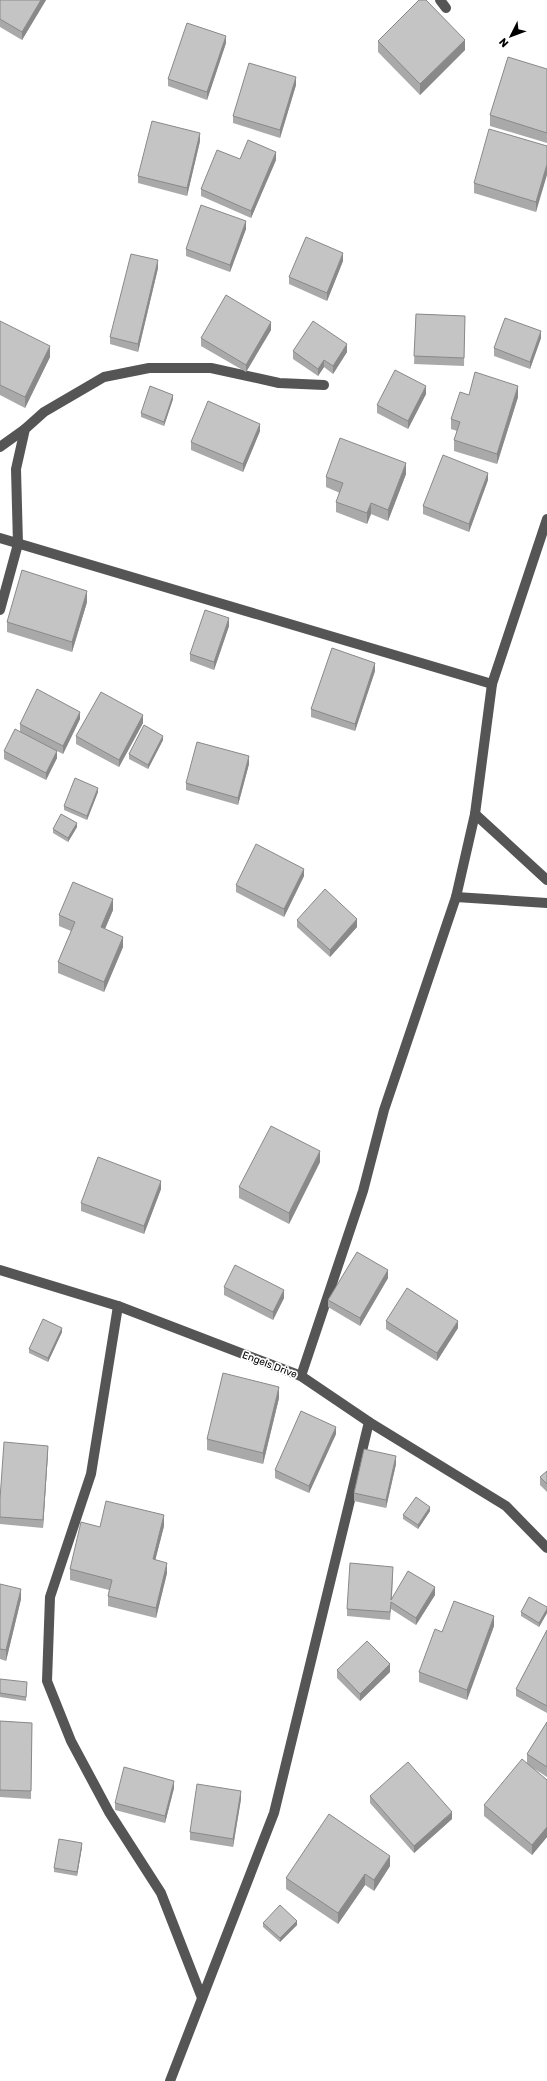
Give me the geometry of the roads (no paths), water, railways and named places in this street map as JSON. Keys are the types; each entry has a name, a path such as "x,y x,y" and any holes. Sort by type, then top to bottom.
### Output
{"street":[{"path":"0,447 25,429 44,412 104,377 149,368 211,368 279,383 324,385"},
{"path":"0,610 18,544 16,469 25,429"},
{"path":"300,1376 363,1191 384,1110 456,897 475,814 492,684 547,519"},
{"path":"0,538 492,684"},
{"path":"475,814 547,880"},
{"path":"456,897 547,903"},
{"name":"Engels Drive","path":"0,1270 118,1306 300,1376 368,1422 506,1506 547,1548"},
{"path":"118,1306 91,1474 50,1597 47,1681 71,1741 106,1806 161,1893 202,1998"},
{"path":"170,2081 274,1813 368,1422"}]}
